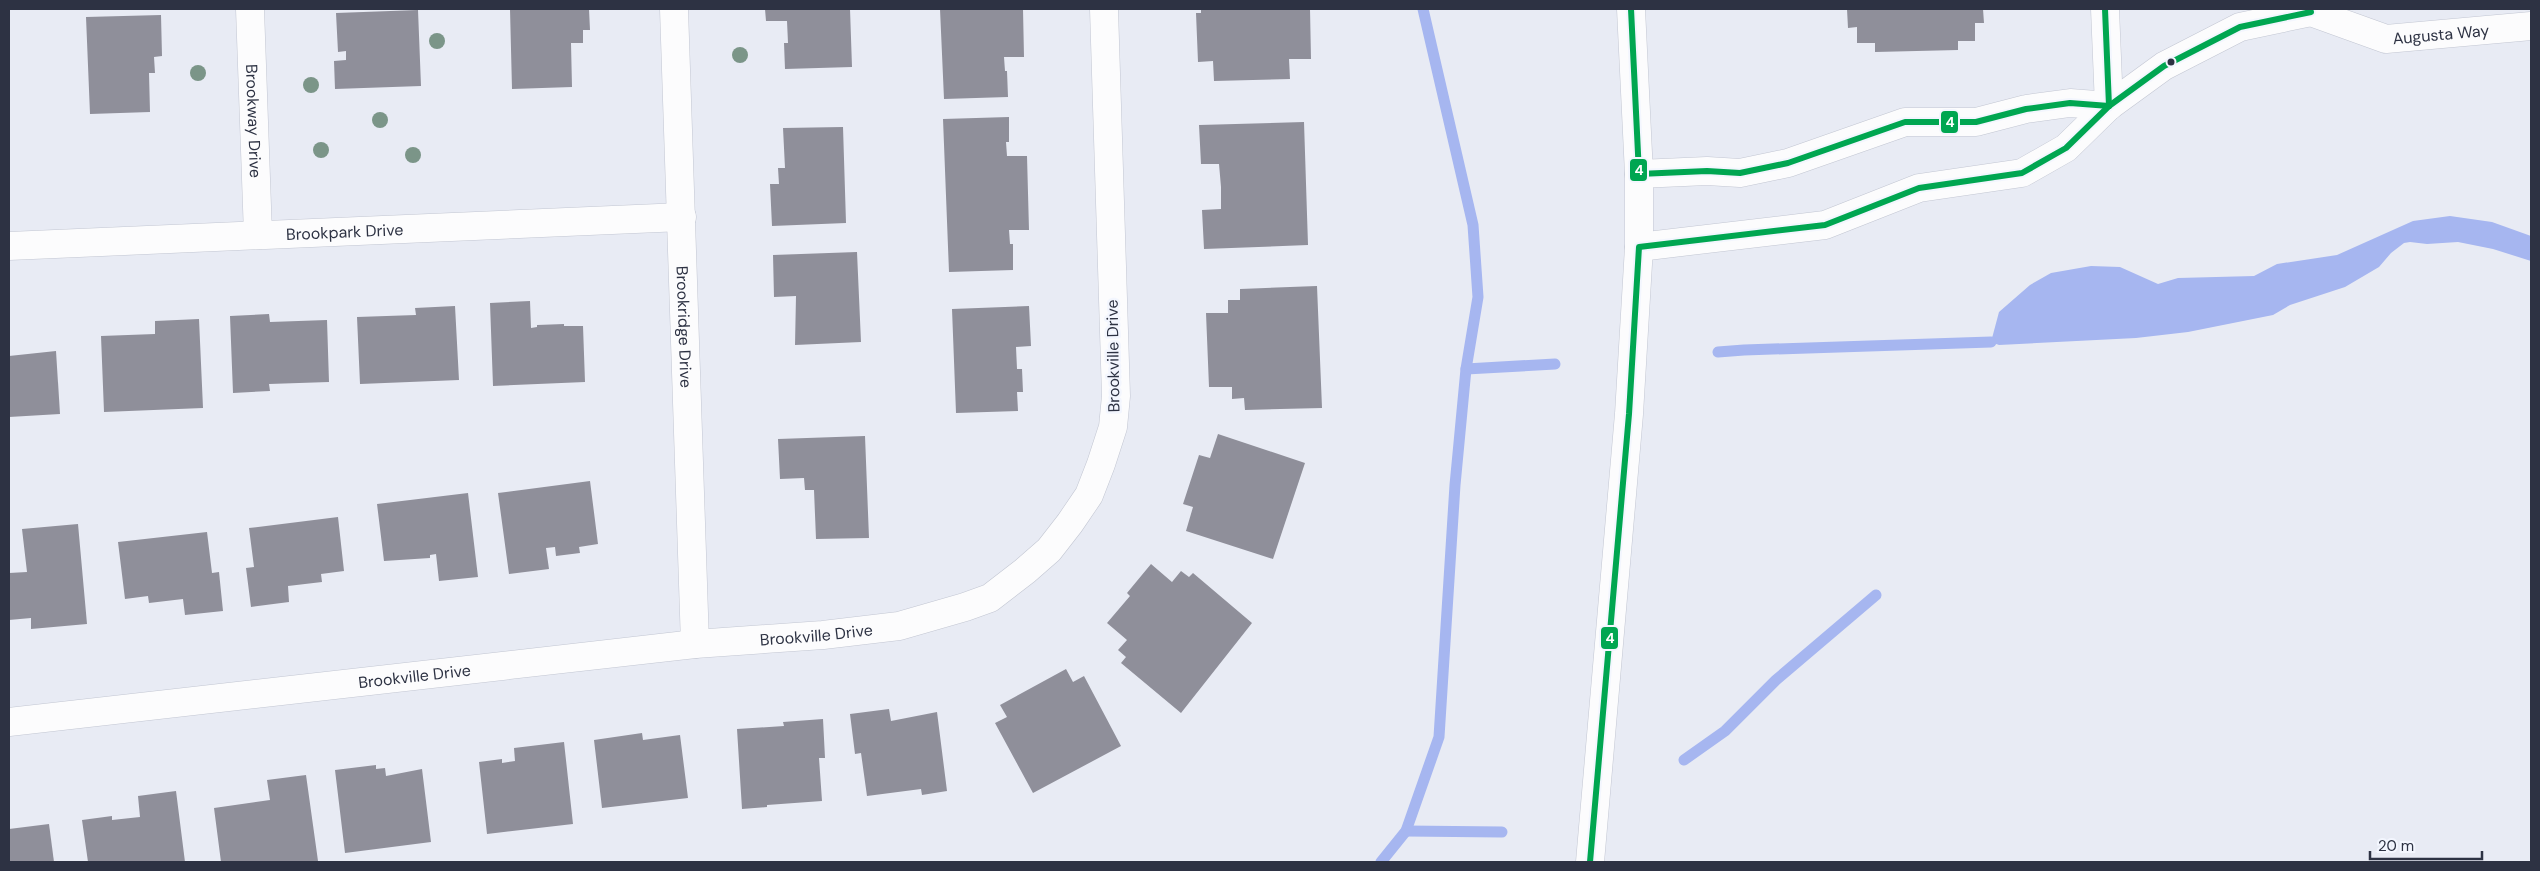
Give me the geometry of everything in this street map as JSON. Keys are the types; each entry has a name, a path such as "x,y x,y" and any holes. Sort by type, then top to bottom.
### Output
{"street":[{"name":"Brookway Drive","path":"250,9 258,235"},
{"name":"Brookridge Drive","path":"674,9 695,644"},
{"name":"Brookville Drive","path":"9,722 695,644 824,635 899,626 990,598 1049,550 1089,495 1113,427 1116,396 1104,9"},
{"path":"1590,862 1629,414 1639,247 1639,174 1631,9"},
{"path":"1639,174 1707,171 1740,174 1788,163 1905,122 1976,122 2026,109 2070,104 2108,106 2105,9"},
{"name":"Augusta Way","path":"1639,247 1825,225 1920,188 2022,173 2066,148 2108,106 2164,66 2240,27 2310,10 2386,39 2531,26"},
{"name":"Brookpark Drive","path":"9,246 682,217"}],"water":[{"path":"2450,216 2492,222 2531,236 2531,261 2493,249 2458,242 2427,244 2410,242 2404,243 2391,253 2379,267 2345,287 2290,305 2273,315 2188,332 2136,338 1999,345 1991,342 1999,312 2030,285 2051,273 2091,266 2120,267 2158,284 2178,278 2254,276 2277,264 2337,255 2413,221"}],"building":[{"path":"510,9 589,9 590,30 583,30 583,43 571,43 572,87 512,89"},
{"path":"765,9 850,9 852,67 785,69 784,43 788,43 787,21 766,21"},
{"path":"940,9 1023,9 1024,57 1004,57 1005,71 1007,71 1008,97 944,99"},
{"path":"1201,9 1310,9 1311,59 1289,59 1290,79 1214,81 1213,61 1198,62 1196,13 1201,13"},
{"path":"1847,9 1983,9 1984,23 1975,23 1975,41 1958,41 1958,50 1875,52 1875,43 1857,43 1857,27 1848,28"},
{"path":"418,10 421,86 335,89 334,61 346,60 346,51 338,52 336,13"},
{"path":"161,15 162,56 154,57 155,73 149,73 150,112 90,114 86,17"},
{"path":"1009,117 1009,142 1006,142 1007,156 1027,156 1029,230 1009,230 1010,244 1013,244 1013,270 949,272 943,119"},
{"path":"1304,122 1308,245 1204,249 1202,210 1221,209 1221,187 1219,164 1201,164 1199,125"},
{"path":"843,127 846,223 772,226 770,184 779,184 778,168 785,168 783,128"},
{"path":"857,252 861,342 795,345 796,296 774,297 773,255"},
{"path":"1317,286 1322,408 1245,410 1244,398 1232,399 1232,387 1209,387 1206,313 1228,313 1228,300 1240,300 1240,289"},
{"path":"530,301 531,328 537,327 537,325 564,324 564,326 583,326 585,382 493,386 490,303"},
{"path":"455,306 459,380 360,384 357,317 416,315 415,308"},
{"path":"1029,306 1031,346 1016,347 1017,369 1022,369 1023,392 1017,392 1018,411 956,413 952,309"},
{"path":"269,314 270,322 327,320 329,382 269,384 270,391 233,393 230,316"},
{"path":"199,319 203,408 104,412 101,336 155,334 155,321"},
{"path":"56,351 60,414 9,417 9,356"},
{"path":"1218,434 1305,463 1273,559 1186,531 1193,507 1183,504 1199,455 1210,458"},
{"path":"865,436 869,538 816,539 814,490 805,490 804,478 780,479 778,439"},
{"path":"590,481 598,544 579,547 580,553 556,556 555,547 546,548 549,569 509,574 498,493"},
{"path":"468,493 478,577 439,581 436,554 430,555 430,558 384,561 377,504"},
{"path":"338,517 344,571 321,574 322,582 288,586 289,602 251,607 246,568 254,567 249,528"},
{"path":"78,524 87,624 31,629 31,618 9,620 9,573 27,572 22,529"},
{"path":"207,532 212,573 219,572 223,611 185,615 183,599 149,603 148,596 125,599 118,542"},
{"path":"1151,564 1172,582 1181,571 1189,577 1193,573 1252,623 1181,713 1121,663 1126,657 1118,650 1127,640 1107,623 1130,596 1127,593"},
{"path":"1066,669 1073,682 1084,676 1121,746 1033,793 995,723 1007,717 1000,705"},
{"path":"889,709 891,721 937,712 947,791 922,795 921,789 867,796 861,753 855,754 850,714"},
{"path":"823,719 825,758 819,758 822,801 742,809 737,729 784,726 783,722"},
{"path":"642,733 643,740 680,735 688,798 602,808 594,740"},
{"path":"564,742 573,824 487,834 479,762 502,759 502,763 515,761 514,748"},
{"path":"376,765 376,769 385,768 386,776 422,769 431,842 345,853 335,770"},
{"path":"306,775 318,861 221,862 214,808 270,800 267,780"},
{"path":"176,791 185,862 88,862 82,820 112,816 112,820 140,817 138,796"},
{"path":"49,824 54,862 9,862 9,829"}],"waterway":[{"path":"1381,862 1406,831 1439,737 1455,485 1466,369 1478,297 1473,225 1423,9"},
{"path":"1718,352 1991,342"},
{"path":"1466,369 1555,364"},
{"path":"1684,760 1725,731 1776,680 1876,595"},
{"path":"1406,831 1502,832"}],"transit line":[{"name":"4","path":"1631,9 1639,174 1707,171 1740,173 1788,163 1905,122 1976,122 2026,109 2070,103 2109,106"},
{"name":"4","path":"2105,9 2109,106"},
{"name":"4","path":"1590,862 1629,414 1639,247 1825,225 1919,188 2022,173 2066,148 2109,106 2164,66 2240,27 2311,12 2309,9"}]}
